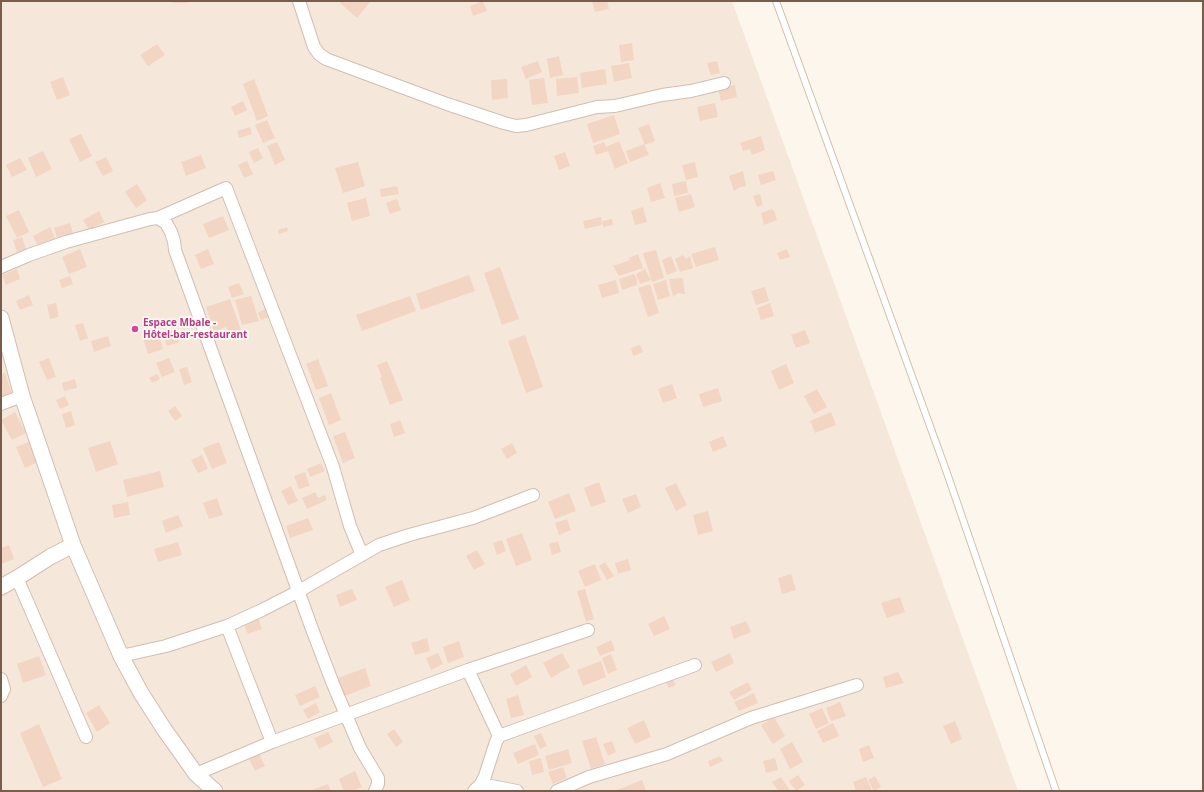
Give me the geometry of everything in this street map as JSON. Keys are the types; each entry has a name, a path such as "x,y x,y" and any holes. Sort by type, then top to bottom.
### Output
{"street":[{"path":"299,1 314,47 326,60 447,104 516,126 526,126 597,107 615,106 662,95 691,91 724,82"},
{"path":"1,267 66,242 158,218 226,188 334,467 350,526 362,555"},
{"path":"158,218 166,223 171,232 175,250 312,628 360,748 378,778 378,784 375,791"},
{"path":"1,318 22,396 73,545 121,656 164,729 196,774 215,791"},
{"path":"1,404 22,396"},
{"path":"121,656 166,646 227,626 299,591 379,545 409,535 473,518 533,495"},
{"path":"1,587 50,556 73,545"},
{"path":"17,578 86,737"},
{"path":"227,626 272,742"},
{"path":"196,774 272,742 468,670 588,630"},
{"path":"517,791 478,788 485,776 499,736 695,665"},
{"path":"468,670 499,736"},
{"path":"1,679 4,689 1,696"},
{"path":"557,791 589,777 667,754 751,718 857,685"}],"lane":[{"path":"776,1 947,473 1056,791"}],"shaded area":[{"path":"1,1 732,1 1018,791 1,791"}],"building":[{"path":"172,1 188,1 188,3 172,3"},
{"path":"342,1 370,2 357,18 340,3"},
{"path":"483,1 487,11 473,16 470,6"},
{"path":"592,1 607,1 609,9 595,12"},
{"path":"632,43 634,60 621,62 619,45"},
{"path":"157,44 165,55 148,66 140,55"},
{"path":"559,56 563,75 550,78 547,59"},
{"path":"538,61 542,72 526,79 521,67"},
{"path":"717,61 720,73 711,75 707,63"},
{"path":"629,63 632,78 614,82 611,66"},
{"path":"605,69 607,84 582,88 580,73"},
{"path":"63,77 70,95 57,100 50,82"},
{"path":"577,77 579,93 557,96 556,79"},
{"path":"544,78 548,103 532,105 529,80"},
{"path":"254,79 268,116 257,121 243,84"},
{"path":"507,79 508,98 492,100 491,80"},
{"path":"735,85 737,97 721,101 718,89"},
{"path":"243,101 247,110 235,116 231,107"},
{"path":"715,103 718,117 700,121 697,107"},
{"path":"614,115 620,134 593,143 587,124"},
{"path":"267,120 275,138 263,143 255,125"},
{"path":"649,124 655,141 645,145 638,128"},
{"path":"250,127 252,134 239,138 237,131"},
{"path":"81,134 92,156 80,162 69,139"},
{"path":"761,136 765,150 752,155 750,149 743,151 740,143"},
{"path":"619,141 628,163 615,169 608,151 596,155 593,146 604,142 606,147"},
{"path":"277,142 285,160 275,165 267,146"},
{"path":"644,144 649,155 630,162 626,151"},
{"path":"258,148 263,158 254,163 249,152"},
{"path":"43,151 52,169 36,177 28,158"},
{"path":"565,152 570,166 559,170 554,156"},
{"path":"201,155 206,168 186,176 181,162"},
{"path":"106,157 113,171 103,176 95,162"},
{"path":"20,158 27,170 12,177 6,165"},
{"path":"247,161 253,174 244,178 238,165"},
{"path":"358,162 365,186 343,193 335,168"},
{"path":"695,162 698,177 686,180 682,165"},
{"path":"743,171 746,186 740,187 734,191 729,176"},
{"path":"773,171 776,180 761,185 758,175"},
{"path":"686,181 688,193 674,196 672,184"},
{"path":"660,183 665,198 651,202 647,188"},
{"path":"137,184 147,200 136,208 125,192"},
{"path":"397,186 399,194 381,197 380,189"},
{"path":"691,194 695,207 679,212 675,198"},
{"path":"760,194 763,205 757,207 753,196"},
{"path":"366,198 370,216 352,221 347,203"},
{"path":"397,199 401,210 390,214 386,203"},
{"path":"643,207 647,222 635,225 631,211"},
{"path":"772,209 777,220 764,225 761,213"},
{"path":"19,210 29,232 17,238 6,216"},
{"path":"99,211 104,222 89,230 83,220"},
{"path":"223,216 229,230 209,238 203,224"},
{"path":"601,217 602,225 585,229 583,221"},
{"path":"612,219 613,225 603,227 602,221"},
{"path":"70,223 74,237 58,241 54,228"},
{"path":"50,227 56,240 39,248 33,236"},
{"path":"287,227 288,231 279,234 278,230"},
{"path":"22,237 26,249 17,252 13,240"},
{"path":"715,247 719,260 696,267 691,254"},
{"path":"80,249 87,267 69,274 62,257"},
{"path":"208,249 214,264 201,269 195,255"},
{"path":"787,249 790,257 780,260 777,253"},
{"path":"656,250 664,278 652,282 643,253"},
{"path":"638,254 643,268 619,276 613,266 630,260 629,258"},
{"path":"683,255 686,259 690,256 693,268 680,272 675,259"},
{"path":"671,256 677,271 667,275 662,260"},
{"path":"500,267 519,319 502,325 484,273"},
{"path":"17,269 20,279 6,285 2,275"},
{"path":"645,269 651,280 640,284 636,274"},
{"path":"634,274 637,279 637,285 622,290 619,279"},
{"path":"469,275 475,291 421,310 416,294"},
{"path":"70,276 73,284 62,288 59,280"},
{"path":"683,278 685,294 678,293 673,297 669,279"},
{"path":"616,280 619,293 602,298 598,285"},
{"path":"666,280 670,296 658,300 653,284"},
{"path":"239,283 244,294 232,298 228,287"},
{"path":"650,284 659,313 648,317 638,288"},
{"path":"765,287 769,301 756,305 751,291"},
{"path":"29,295 33,305 20,310 16,301"},
{"path":"251,296 259,321 242,325 235,300"},
{"path":"410,296 416,311 362,331 356,315"},
{"path":"230,299 241,330 229,335 226,327 214,332 206,307"},
{"path":"56,303 59,317 50,319 47,305"},
{"path":"770,303 774,316 761,320 757,308"},
{"path":"265,309 269,317 261,320 258,313"},
{"path":"83,323 88,338 80,341 75,325"},
{"path":"175,329 179,342 167,346 163,333"},
{"path":"805,330 810,343 796,348 791,335"},
{"path":"158,333 163,349 148,354 143,338"},
{"path":"525,335 543,387 526,393 508,341"},
{"path":"108,336 111,346 94,352 91,341"},
{"path":"640,345 643,352 633,356 631,348"},
{"path":"49,358 56,377 47,380 39,362"},
{"path":"169,358 175,372 162,377 156,363"},
{"path":"318,359 328,386 316,390 306,364"},
{"path":"387,361 403,400 390,405 377,365"},
{"path":"786,364 794,383 779,390 771,371"},
{"path":"187,367 192,382 184,385 179,369"},
{"path":"5,373 13,397 1,401 1,374"},
{"path":"157,374 160,379 152,383 149,378"},
{"path":"75,379 77,388 64,391 62,383"},
{"path":"672,384 677,398 663,403 658,389"},
{"path":"718,388 722,401 703,407 699,394"},
{"path":"817,389 827,407 814,414 804,396"},
{"path":"331,393 341,420 329,425 319,398"},
{"path":"65,396 69,405 60,409 56,400"},
{"path":"175,406 182,416 175,421 168,411"},
{"path":"71,411 75,425 66,428 62,414"},
{"path":"15,412 26,433 12,440 1,420"},
{"path":"831,412 836,425 815,433 810,421"},
{"path":"400,420 405,433 394,437 390,424"},
{"path":"345,432 355,458 343,463 333,436"},
{"path":"723,436 727,446 713,452 709,442"},
{"path":"31,441 40,461 25,468 16,447"},
{"path":"110,441 118,464 96,472 88,448"},
{"path":"219,442 227,463 212,469 203,448"},
{"path":"512,443 517,453 507,459 501,449"},
{"path":"202,455 208,469 198,473 191,460"},
{"path":"321,463 325,471 310,477 307,469"},
{"path":"160,471 164,487 127,497 123,480"},
{"path":"305,472 310,486 299,489 294,476"},
{"path":"599,482 606,502 591,507 584,488"},
{"path":"676,483 687,505 676,511 665,488"},
{"path":"291,486 298,501 288,505 281,491"},
{"path":"315,492 318,498 325,495 327,500 307,509 302,498"},
{"path":"569,493 576,511 555,519 548,502"},
{"path":"636,494 641,507 628,513 622,499"},
{"path":"217,498 223,515 209,519 203,503"},
{"path":"128,502 130,515 114,518 112,505"},
{"path":"708,511 713,531 698,535 693,515"},
{"path":"178,515 183,526 166,533 162,521"},
{"path":"308,518 313,530 290,538 286,526"},
{"path":"567,519 571,530 559,535 555,523"},
{"path":"522,533 532,560 516,566 506,539"},
{"path":"502,540 506,551 497,555 493,543"},
{"path":"558,541 561,552 552,555 549,544"},
{"path":"178,542 182,555 158,562 154,549"},
{"path":"9,545 14,559 1,564 1,548"},
{"path":"477,550 485,564 474,570 466,556"},
{"path":"628,559 631,570 618,574 615,563"},
{"path":"605,562 614,576 607,580 599,566"},
{"path":"595,564 601,580 585,587 578,571"},
{"path":"791,574 796,590 782,594 778,578"},
{"path":"402,580 410,600 394,607 385,587"},
{"path":"352,589 357,600 340,607 336,595"},
{"path":"585,589 594,619 586,622 577,591"},
{"path":"900,597 905,612 887,618 881,603"},
{"path":"664,616 670,629 654,636 648,624"},
{"path":"258,617 262,629 248,634 243,622"},
{"path":"746,621 751,632 734,639 730,627"},
{"path":"427,638 430,651 415,655 411,643"},
{"path":"611,640 615,650 600,656 596,647"},
{"path":"459,641 464,657 448,663 443,647"},
{"path":"438,653 443,664 431,670 426,658"},
{"path":"562,653 570,667 551,678 543,663"},
{"path":"730,653 734,663 716,672 711,662"},
{"path":"611,654 617,670 608,674 602,658"},
{"path":"39,656 46,675 23,683 17,664"},
{"path":"601,661 606,677 583,686 577,670"},
{"path":"526,665 532,677 516,686 510,674"},
{"path":"365,668 371,686 342,697 335,679"},
{"path":"898,672 904,683 886,688 883,677"},
{"path":"672,678 676,685 669,688 665,681"},
{"path":"748,682 752,690 734,700 729,692"},
{"path":"315,686 320,697 300,706 295,695"},
{"path":"754,693 758,703 739,711 734,702"},
{"path":"518,695 524,715 511,718 506,699"},
{"path":"840,702 846,716 831,721 826,708"},
{"path":"316,703 320,712 308,719 303,710"},
{"path":"99,705 110,723 97,732 86,713"},
{"path":"822,708 829,723 816,729 809,714"},
{"path":"774,717 785,736 773,744 761,725"},
{"path":"644,720 651,737 635,744 627,728"},
{"path":"955,721 962,739 951,744 943,726"},
{"path":"833,723 839,736 823,743 817,731"},
{"path":"39,724 62,779 43,787 20,733"},
{"path":"394,729 403,742 396,747 387,734"},
{"path":"328,732 333,742 319,749 314,738"},
{"path":"541,733 547,746 540,749 534,736"},
{"path":"596,737 605,764 591,769 582,741"},
{"path":"612,741 616,752 608,756 603,744"},
{"path":"792,742 803,762 790,769 780,749"},
{"path":"535,744 539,755 518,764 513,753"},
{"path":"869,745 874,758 863,762 859,749"},
{"path":"568,749 572,763 549,770 545,756"},
{"path":"259,754 265,766 255,771 249,759"},
{"path":"720,756 723,761 710,767 708,761"},
{"path":"541,758 544,772 532,775 529,761"},
{"path":"775,758 778,770 766,773 763,761"},
{"path":"563,767 567,778 553,784 548,772"},
{"path":"355,771 362,787 352,791 344,791 339,779"},
{"path":"798,775 805,785 796,791 789,781"},
{"path":"875,776 881,787 874,791 868,780"},
{"path":"781,777 790,791 778,791 772,782"},
{"path":"866,777 872,791 856,791 853,782"},
{"path":"642,780 646,791 617,791 617,790"},
{"path":"328,784 331,791 309,791"}],"place":[{"name":"Espace Mbale - Hôtel-bar-restaurant","path":"135,329"}]}
